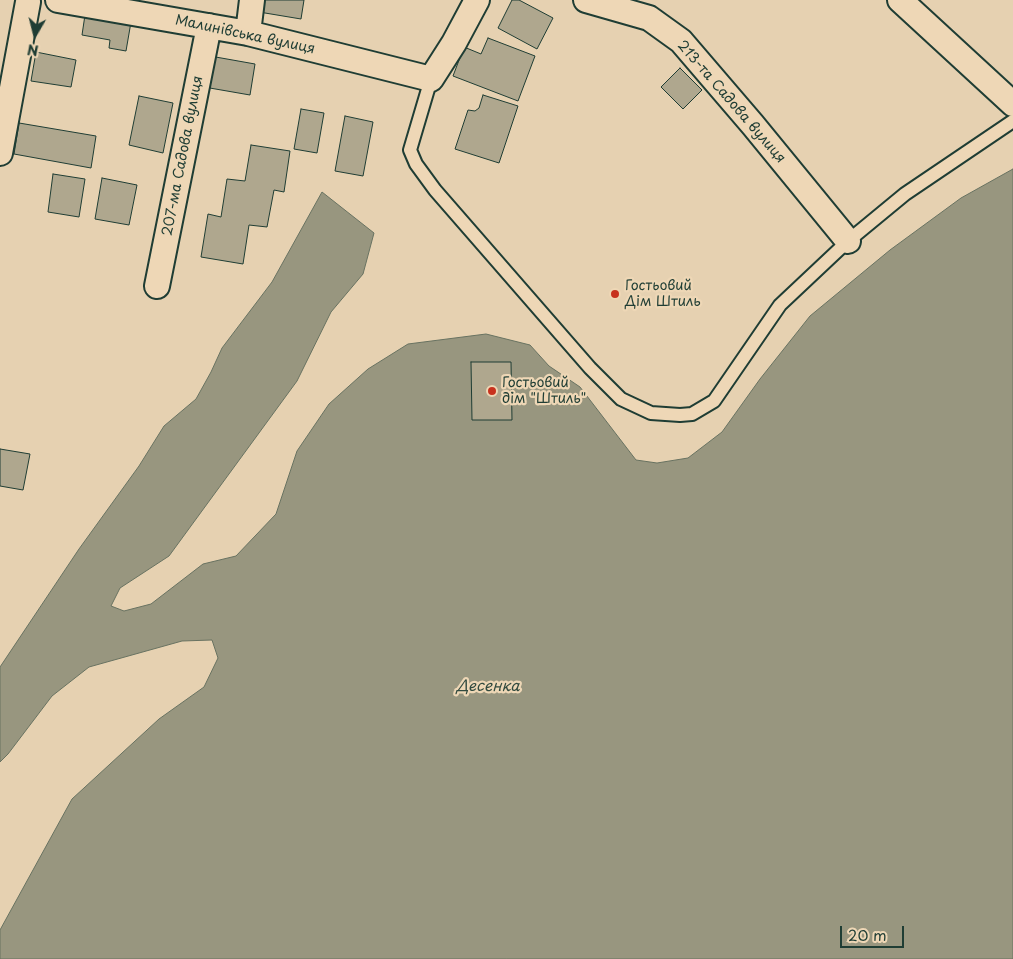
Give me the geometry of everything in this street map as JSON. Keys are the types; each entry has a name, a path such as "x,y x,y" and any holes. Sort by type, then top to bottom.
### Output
{"street":[{"name":"Малинівська вулиця","path":"58,0 248,32 430,79"},
{"path":"248,32 252,0"},
{"path":"430,79 454,43 477,0"},
{"name":"213-та Садова вулиця","path":"586,0 649,18 681,41 848,241"},
{"path":"900,0 1013,104"},
{"path":"0,153 29,1"},
{"name":"207-ма Садова вулиця","path":"157,286 209,26"}],"lane":[{"path":"430,79 410,150 416,164 435,190 590,368 621,399 651,413 692,414 714,401 780,305 848,241 905,194 1013,121"}],"water":[{"name":"Десенка","path":"1013,169 1013,959 0,959 0,930 72,799 159,719 204,687 218,658 212,640 182,641 89,667 52,696 0,762 0,667 79,549 139,466 164,426 196,399 222,348 272,282 322,192 374,233 363,274 331,312 297,381 169,556 120,588 111,606 124,611 151,604 203,564 236,556 276,514 297,451 329,404 368,369 408,344 486,334 530,345 549,366 580,387 636,460 657,463 688,458 722,432 760,379 810,316 890,250 961,198"}],"building":[{"path":"261,0 304,0 301,19 259,12"},
{"path":"512,0 519,0 553,18 537,49 498,28"},
{"path":"85,15 131,22 126,51 109,48 110,40 82,35"},
{"path":"488,38 535,56 518,101 453,76 464,47 481,54"},
{"path":"36,52 76,60 71,87 31,81"},
{"path":"210,56 255,64 250,95 204,87"},
{"path":"680,68 702,90 683,109 661,87"},
{"path":"483,95 518,106 499,163 455,149 468,110 475,111 479,108"},
{"path":"139,96 173,103 163,153 129,145"},
{"path":"301,109 324,113 317,153 294,149"},
{"path":"345,116 373,122 363,176 335,171"},
{"path":"19,123 96,136 91,168 14,154"},
{"path":"251,145 290,151 284,192 274,190 267,227 249,225 243,264 201,257 208,214 221,217 227,179 245,181"},
{"path":"53,174 85,179 79,217 48,212"},
{"path":"102,178 137,185 129,225 95,219"},
{"name":"Гостьовий дім \"Штиль\"","path":"471,362 511,362 512,420 472,420"},
{"path":"0,449 30,454 23,490 0,486"}],"place":[{"name":"Гостьовий Дім Штиль","path":"615,294"},
{"name":"Гостьовий дім \"Штиль\"","path":"492,391"}]}
